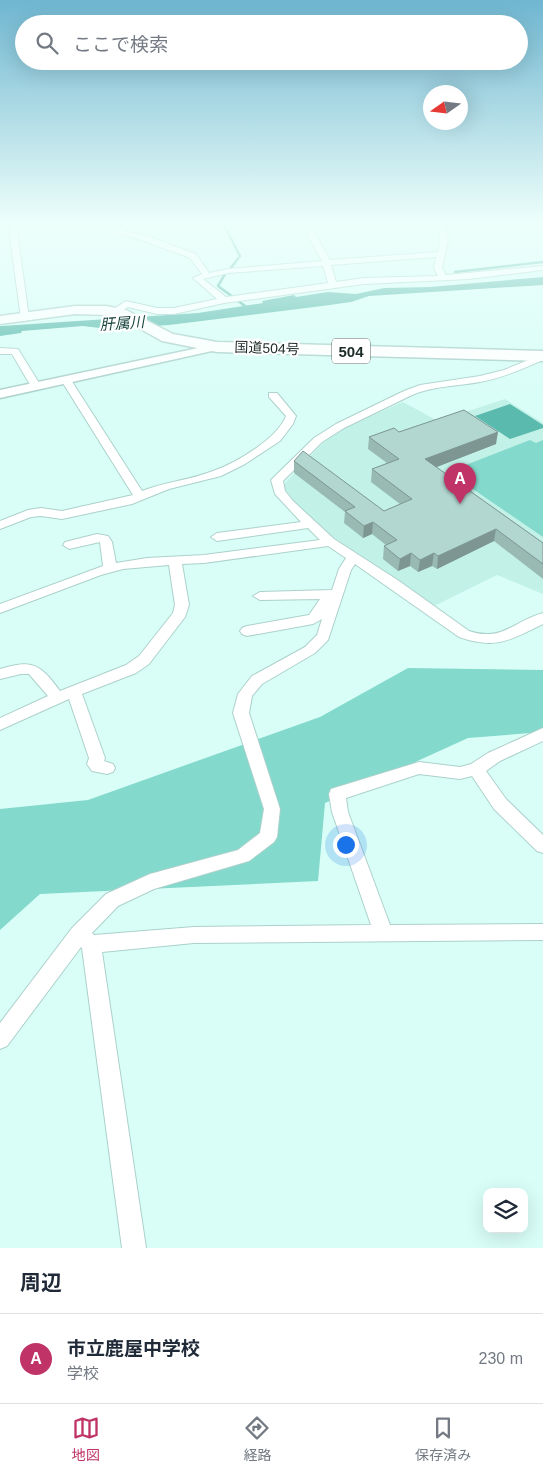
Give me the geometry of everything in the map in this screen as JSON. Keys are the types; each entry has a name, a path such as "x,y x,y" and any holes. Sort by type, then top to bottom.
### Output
{"highway":[{"name":"国道504号","path":"0,320 25,318 74,309 93,309 122,314 161,335 188,343 217,347 543,357"}],"street":[{"path":"20,281 25,318"},
{"path":"201,281 224,300"},
{"path":"122,314 126,304 157,311 174,311 224,300 364,281"},
{"path":"0,394 217,347"},
{"path":"0,351 15,351 36,386"},
{"path":"543,357 526,366 499,375 420,388 355,418 318,440 277,480 278,492 330,542 464,634 478,639 502,638 543,618"},
{"path":"66,380 140,497"},
{"path":"0,525 28,514 41,512 62,515 132,500 166,486 217,474 241,462 276,439 288,424 291,416 272,395"},
{"path":"216,537 310,524"},
{"path":"69,545 97,538 104,539 110,568"},
{"path":"0,609 110,568 147,562 204,559 330,542"},
{"path":"247,631 312,619 318,615 333,594 345,569 354,557"},
{"path":"0,724 57,698 131,669 144,660 180,614 182,605 174,560"},
{"path":"260,596 333,594"},
{"path":"0,1039 85,939 112,900 150,882 243,856 268,837 272,809 242,713 245,694 257,680 310,650 323,637 333,594"},
{"path":"0,674 28,667 37,672 57,698"},
{"path":"74,691 97,758 95,764 98,767 107,768"},
{"path":"383,932 340,812 337,794 419,768 460,774 476,769 494,756 543,734"},
{"path":"476,769 500,804 543,846"},
{"path":"85,939 383,932 543,932"},
{"path":"85,939 134,1248"}],"shaded area":[{"path":"505,399 543,423 543,594 497,575 434,606 333,538 289,499 283,485 325,441 341,429 403,402 438,421"},
{"path":"530,440 536,443 543,440 543,537 448,472"},
{"path":"408,668 543,670 543,732 468,738 325,803 318,881 40,894 0,930 0,809 88,800 320,717"}],"water":[{"name":"肝属川","path":"495,281 543,281 543,285 369,296 351,302 169,325 108,329 83,326 22,331 21,333 0,336 0,326 198,313 263,303 262,301 294,295 296,297 328,292 356,294 384,288 430,287"},
{"path":"510,404 543,425 543,428 510,439 475,416"}],"building":[{"path":"464,410 498,432 425,459 543,543 543,564 496,529 438,556 434,553 420,560 411,553 400,559 384,546 397,540 373,522 364,526 345,511 355,507 294,461 303,451 384,511 412,499 372,469 399,459 369,437 394,428 399,432"}],"waterway":[{"path":"221,281 218,286 249,309"}],"place":[{"name":"市立鹿屋中学校","path":"460,504"}]}
